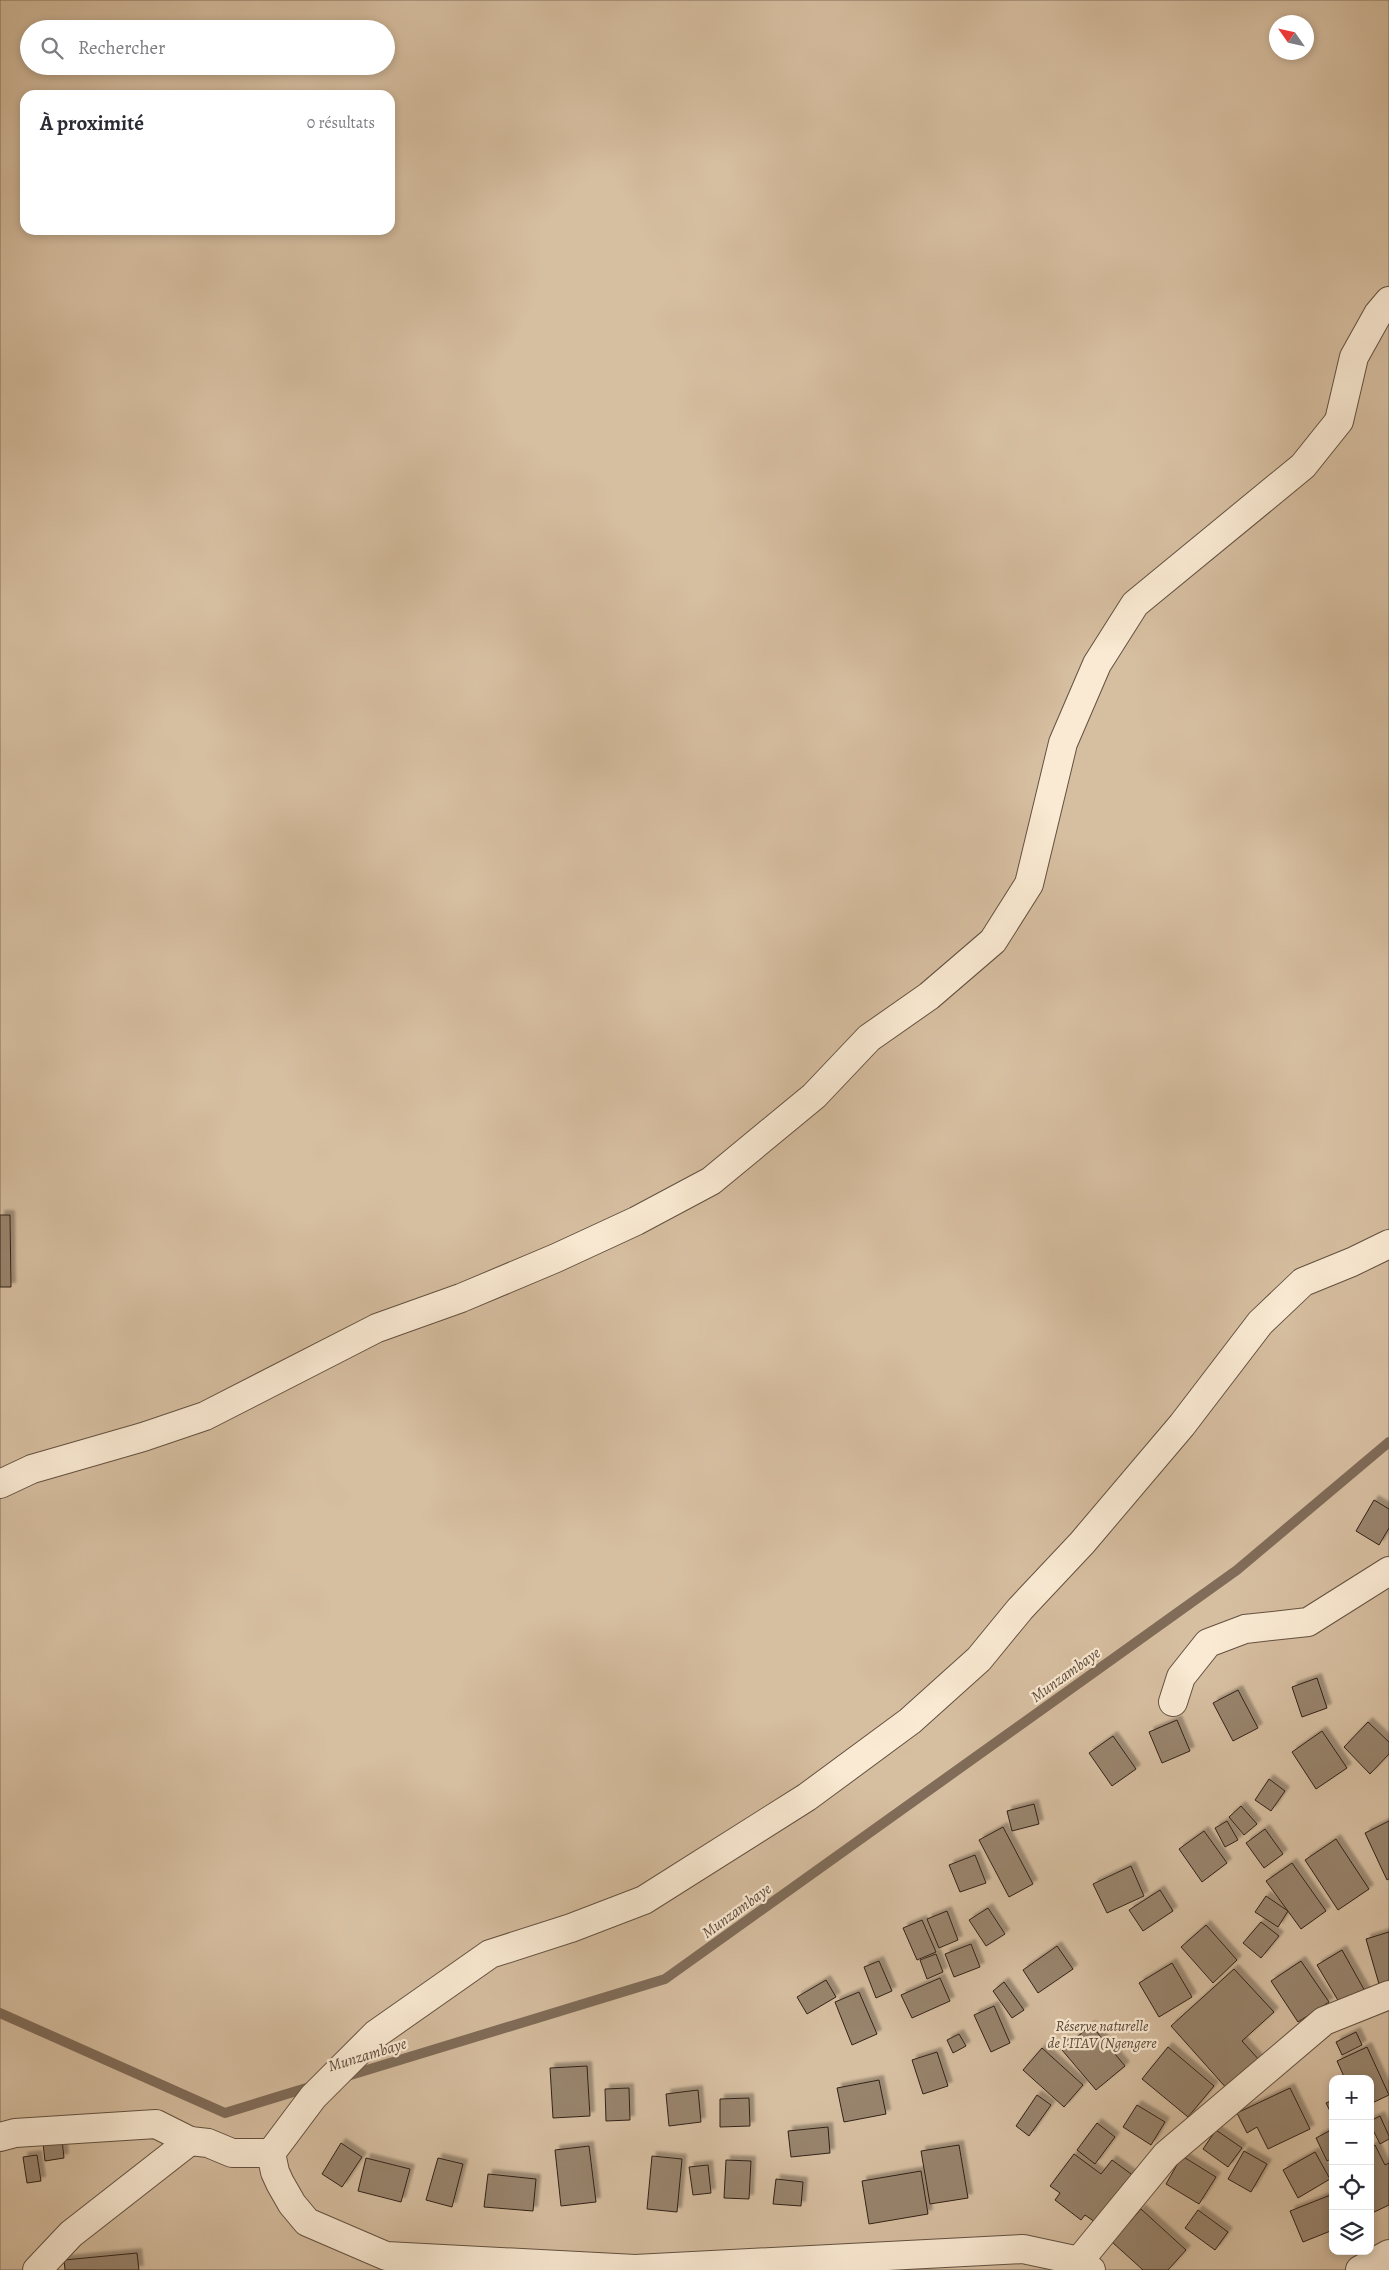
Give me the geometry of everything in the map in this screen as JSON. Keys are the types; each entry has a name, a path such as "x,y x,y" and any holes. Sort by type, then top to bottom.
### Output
{"street":[{"path":"0,1484 32,1469 142,1437 205,1416 377,1328 469,1294 556,1258 636,1221 711,1181 814,1096 869,1038 929,996 993,940 1029,884 1063,744 1097,664 1135,604 1303,466 1338,421 1354,357 1378,314 1389,300"},
{"path":"1389,1244 1352,1262 1303,1282 1260,1323 1182,1425 1082,1543 1020,1609 979,1659 910,1721 808,1797 644,1900 571,1928 490,1954 376,2034 313,2097 272,2153 275,2172 280,2183 292,2204 307,2222 386,2256 635,2269 1023,2249 1085,2265 1166,2155 1324,2021 1389,1995"},
{"path":"1173,1702 1181,1677 1208,1643 1245,1629 1308,1622 1389,1571"},
{"path":"0,2137 15,2133 156,2124 190,2141 208,2143 232,2153 272,2153"},
{"path":"37,2270 71,2234 190,2141"},
{"path":"1360,2270 1389,2254"}],"green space":[{"name":"Réserve naturelle de l'ITAV (Ngengere","path":"0,0 1389,0 1389,2270 0,2270"}],"building":[{"path":"0,1215 10,1215 11,1287 0,1287"},
{"path":"1374,1500 1389,1509 1389,1528 1379,1545 1356,1531"},
{"path":"1317,1678 1327,1708 1302,1717 1292,1687"},
{"path":"1238,1690 1258,1728 1233,1741 1213,1703"},
{"path":"1177,1720 1190,1751 1162,1763 1149,1732"},
{"path":"1368,1722 1389,1742 1389,1754 1370,1774 1344,1747"},
{"path":"1322,1731 1347,1768 1316,1789 1292,1752"},
{"path":"1113,1736 1136,1769 1112,1786 1089,1753"},
{"path":"1269,1779 1285,1791 1271,1811 1255,1800"},
{"path":"1034,1804 1039,1824 1012,1831 1007,1811"},
{"path":"1241,1806 1257,1824 1244,1835 1229,1817"},
{"path":"1227,1821 1238,1840 1225,1847 1215,1828"},
{"path":"1389,1821 1389,1879 1387,1880 1365,1833"},
{"path":"1003,1827 1033,1884 1009,1897 979,1840"},
{"path":"1265,1829 1283,1854 1264,1868 1246,1843"},
{"path":"1204,1831 1227,1863 1202,1882 1179,1849"},
{"path":"1336,1839 1369,1889 1338,1910 1305,1860"},
{"path":"975,1855 986,1883 960,1892 949,1865"},
{"path":"1292,1863 1326,1911 1301,1929 1266,1881"},
{"path":"1131,1866 1144,1896 1107,1913 1093,1884"},
{"path":"1160,1890 1173,1911 1143,1931 1129,1910"},
{"path":"1266,1896 1288,1911 1278,1927 1255,1912"},
{"path":"988,1908 1005,1934 986,1946 969,1920"},
{"path":"947,1911 958,1940 939,1948 927,1919"},
{"path":"922,1920 936,1952 917,1960 903,1928"},
{"path":"1261,1922 1279,1936 1261,1958 1243,1943"},
{"path":"1206,1925 1237,1960 1213,1983 1181,1947"},
{"path":"1389,1932 1389,1982 1379,1984 1366,1939"},
{"path":"971,1944 980,1967 954,1977 945,1954"},
{"path":"1057,1946 1073,1969 1038,1993 1023,1970"},
{"path":"1342,1950 1366,1993 1342,2007 1317,1965"},
{"path":"936,1954 943,1972 927,1979 920,1960"},
{"path":"879,1961 892,1991 876,1998 864,1967"},
{"path":"1301,1961 1329,2002 1298,2022 1271,1981"},
{"path":"1172,1963 1192,1997 1159,2017 1139,1983"},
{"path":"1234,1969 1274,2012 1242,2041 1260,2061 1228,2090 1171,2026"},
{"path":"940,1978 950,2001 912,2018 901,1995"},
{"path":"826,1980 836,1997 807,2014 797,1997"},
{"path":"1004,1982 1024,2010 1012,2018 993,1991"},
{"path":"859,1992 877,2034 852,2045 835,2002"},
{"path":"994,2006 1010,2043 991,2052 974,2015"},
{"path":"1091,2025 1125,2066 1096,2090 1062,2050"},
{"path":"1356,2032 1362,2045 1342,2055 1336,2042"},
{"path":"959,2034 966,2046 953,2053 947,2040"},
{"path":"1168,2047 1214,2086 1188,2117 1142,2079"},
{"path":"1367,2047 1389,2095 1374,2102 1374,2075 1343,2075 1337,2061"},
{"path":"1042,2048 1083,2085 1064,2107 1023,2070"},
{"path":"937,2052 948,2086 923,2094 912,2060"},
{"path":"587,2066 590,2116 553,2118 550,2068"},
{"path":"879,2080 886,2114 844,2122 837,2088"},
{"path":"629,2088 630,2120 606,2121 605,2089"},
{"path":"1290,2088 1310,2129 1268,2149 1257,2127 1247,2133 1237,2113"},
{"path":"698,2090 701,2122 669,2126 666,2094"},
{"path":"1037,2095 1051,2105 1029,2136 1016,2126"},
{"path":"749,2098 750,2126 720,2127 720,2099"},
{"path":"1137,2105 1165,2122 1151,2145 1123,2127"},
{"path":"1380,2116 1389,2136 1389,2139 1380,2144 1374,2132 1374,2119"},
{"path":"1097,2123 1115,2137 1095,2164 1077,2150"},
{"path":"828,2127 830,2153 791,2157 788,2131"},
{"path":"1216,2130 1242,2148 1228,2167 1203,2149"},
{"path":"1329,2131 1329,2160 1327,2161 1316,2138"},
{"path":"62,2140 64,2158 45,2161 43,2143"},
{"path":"341,2143 362,2157 342,2187 322,2174"},
{"path":"959,2145 968,2198 930,2204 921,2151"},
{"path":"589,2146 596,2202 561,2206 555,2150"},
{"path":"1374,2146 1385,2165 1389,2163 1389,2205 1374,2212 1374,2165"},
{"path":"1244,2151 1267,2164 1251,2192 1228,2179"},
{"path":"1315,2152 1329,2180 1298,2198 1283,2170"},
{"path":"1074,2154 1101,2174 1112,2160 1138,2179 1102,2227 1085,2215 1081,2220 1055,2200 1060,2193 1050,2186"},
{"path":"37,2155 41,2181 27,2183 23,2157"},
{"path":"652,2156 682,2159 677,2212 647,2209"},
{"path":"1182,2156 1216,2177 1199,2204 1166,2184"},
{"path":"366,2158 410,2169 401,2202 358,2191"},
{"path":"438,2158 463,2164 452,2207 426,2200"},
{"path":"726,2160 751,2161 749,2199 724,2198"},
{"path":"708,2165 711,2193 693,2195 689,2167"},
{"path":"921,2171 928,2214 869,2224 862,2181"},
{"path":"488,2174 536,2179 533,2211 484,2207"},
{"path":"776,2179 803,2182 801,2206 773,2204"},
{"path":"1329,2196 1329,2232 1303,2242 1290,2211"},
{"path":"1141,2209 1186,2250 1168,2270 1143,2270 1112,2242"},
{"path":"1198,2210 1228,2232 1215,2250 1185,2228"},
{"path":"137,2253 139,2270 65,2270 64,2260"}],"waterway":[{"name":"Munzambaye","path":"344,2077 665,1979 1237,1570 1389,1442"},
{"name":"Munzambaye","path":"0,2013 225,2113 313,2086"}]}
